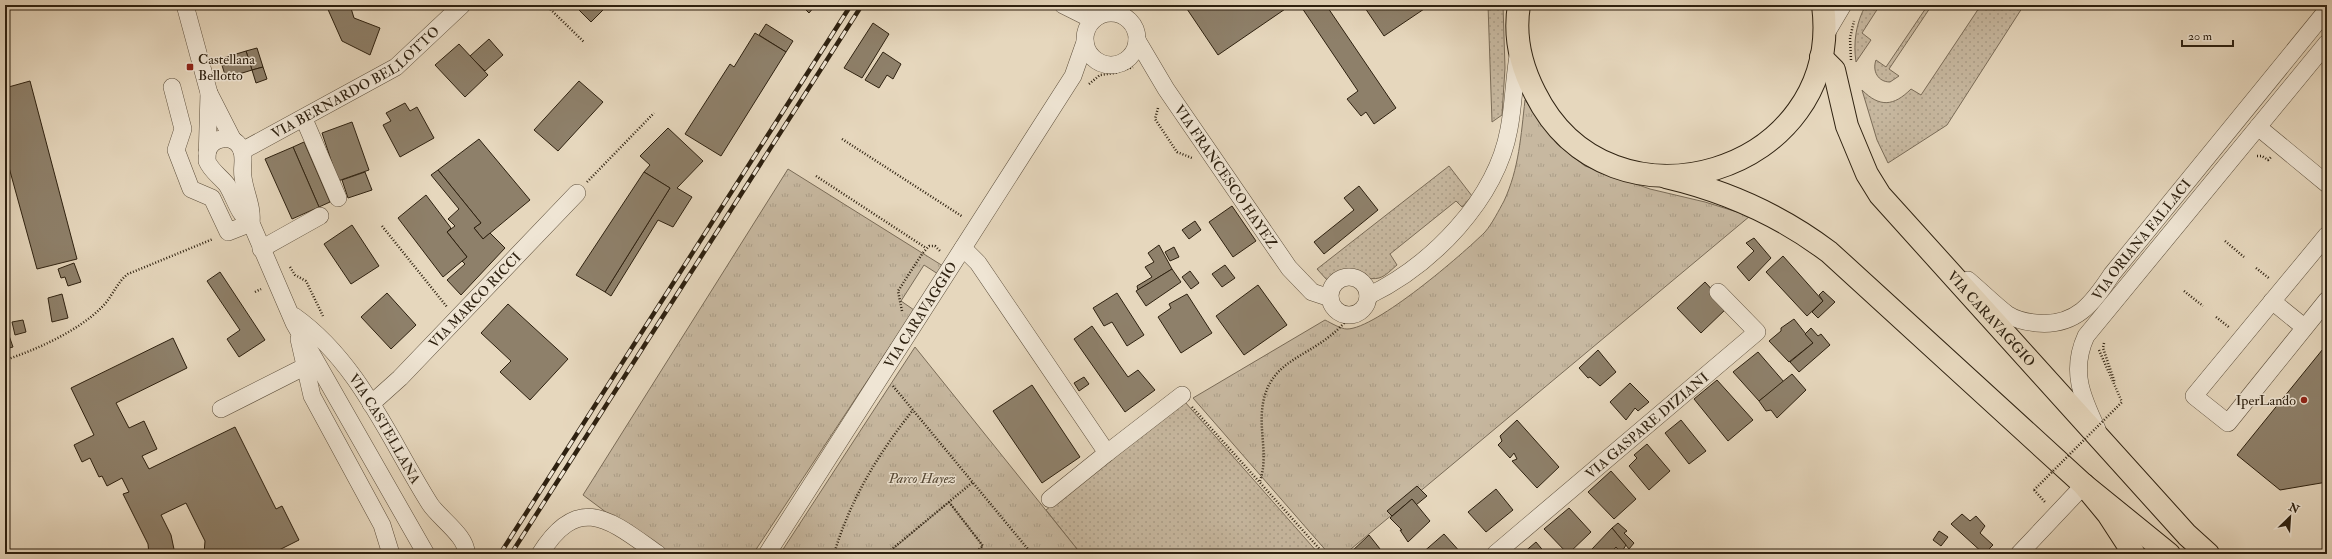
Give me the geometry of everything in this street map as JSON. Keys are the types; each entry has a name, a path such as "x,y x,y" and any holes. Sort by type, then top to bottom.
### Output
{"main road":[{"path":"1666,177 1690,176 1713,171 1735,163 1756,152 1785,126 1804,101 1814,80 1822,47 1823,5"},
{"path":"1518,8 1520,50 1529,82 1539,102 1567,136 1584,149 1623,169 1694,183 1740,200 1785,222 1812,238 1849,268 2084,485 2169,554"},
{"name":"VIA CARAVAGGIO","path":"1822,47 1834,70 1847,126 1867,174 1880,195 2187,535 2208,554"},
{"path":"2084,485 2108,514 2134,554"}],"street":[{"name":"VIA CASTELLANA","path":"185,5 209,93 239,151 242,178 252,214 250,223"},
{"name":"VIA BERNARDO BELLOTTO","path":"239,151 304,119 396,67 462,5"},
{"path":"1063,5 1114,12 1134,28 1136,40 1130,56 1124,61 1107,65 1099,62 1087,51 1085,42"},
{"path":"1822,47 1843,5"},
{"name":"VIA ORIANA FALLACI","path":"1914,234 2008,314 2025,322 2040,324 2055,324 2071,319 2096,298 2112,274 2327,10"},
{"name":"VIA CARAVAGGIO","path":"767,554 1073,76 1085,42 1085,34 1114,12"},
{"name":"VIA FRANCESCO HAYEZ","path":"1136,40 1141,51 1166,89 1288,268 1312,292 1330,298"},
{"name":"VIA ORIANA FALLACI","path":"2106,446 2080,388 2078,360 2086,336 2327,43"},
{"path":"1368,296 1364,284 1360,280 1348,277 1337,282 1330,292 1332,304 1340,313 1352,315 1362,310 1368,296 1389,285 1427,258 1465,220 1500,158 1510,128 1514,76 1520,50"},
{"path":"1073,76 1095,68 1099,62"},
{"path":"172,87 184,129 176,150 191,189 212,198 228,232 250,223"},
{"name":"VIA CASTELLANA","path":"209,93 210,133 207,152 208,164 227,185 244,218 250,223 292,318 426,554"},
{"path":"304,119 338,198"},
{"path":"2258,127 2327,184"},
{"path":"207,152 212,144 223,138 239,151 239,169 231,174 221,175 216,172"},
{"name":"VIA MARCO RICCI","path":"371,404 400,378 577,193"},
{"path":"261,249 320,216"},
{"path":"2327,235 2194,396 2228,423 2327,300"},
{"path":"963,248 978,263 1107,453"},
{"name":"VIA GASPARE DIZIANI","path":"1495,554 1757,332 1718,292"},
{"path":"2272,302 2304,327"},
{"name":"VIA CASTELLANA","path":"292,318 312,396 382,525 391,554"},
{"name":"VIA CASTELLANA","path":"292,318 323,340 352,374 429,503 463,541 466,554"},
{"path":"221,409 304,367"},
{"path":"1050,499 1182,395"},
{"path":"2018,554 2084,485"},
{"path":"540,554 552,535 565,524 583,517 595,517 619,527 658,554"}],"path":[{"path":"546,5 584,42"},
{"path":"1852,66 1850,38 1855,18"},
{"path":"1087,87 1093,79 1100,75 1115,73 1132,67 1138,69"},
{"path":"1158,106 1155,119 1177,152 1196,159"},
{"path":"577,193 654,113"},
{"path":"842,139 963,217 967,210"},
{"path":"2254,158 2260,155 2268,160 2272,155 2277,158"},
{"path":"816,176 926,248"},
{"path":"382,226 457,319"},
{"path":"5,360 20,356 90,319 104,306 118,284 128,274 228,232"},
{"path":"2225,241 2244,257"},
{"path":"906,316 902,314 898,291 926,248 932,246 938,248 941,258"},
{"path":"2256,268 2276,284"},
{"path":"2184,291 2203,306"},
{"path":"1260,481 1264,467 1262,411 1267,390 1277,371 1292,359 1330,336 1352,315"},
{"path":"2216,317 2235,333"},
{"path":"2104,342 2103,348 2122,402"},
{"path":"2098,345 2122,402"},
{"path":"882,374 1032,554"},
{"path":"1182,395 1324,554"},
{"path":"2034,490 2122,402"},
{"path":"834,554 843,523 857,493 884,446 913,410"},
{"path":"886,554 973,482"},
{"path":"949,502 983,546 973,554"}],"green space":[{"path":"1488,5 1503,5 1505,68 1502,115 1492,122"},
{"path":"1866,5 1880,5 1862,33 1871,40 1856,62 1856,33 1860,18"},
{"path":"1928,5 1932,5 1889,69 1899,76 1890,82 1882,80 1876,72 1876,60 1886,67"},
{"path":"1981,5 2024,5 1947,125 1888,163 1877,140 1862,90 1875,100 1887,103 1899,99 1911,89 1921,95"},
{"path":"1525,100 1557,144 1585,166 1650,189 1705,202 1750,216 1345,554 1329,554 1193,398 1325,320 1347,329 1360,326 1378,317 1419,289 1474,242 1490,225 1509,189 1519,152"},
{"path":"1449,166 1472,196 1462,207 1456,201 1390,254 1397,265 1386,274 1382,277 1372,279 1349,271 1343,271 1327,280 1317,269"},
{"path":"788,169 943,266 938,274 924,265 901,301 914,310 753,554 662,554 583,495"},
{"name":"Parco Hayez","path":"915,347 1081,554 780,554"},
{"path":"1185,402 1319,554 1081,554 1046,510"},
{"path":"949,502 983,546 973,554 887,554"}],"building":[{"path":"326,5 350,5 354,18 380,28 370,55 342,41"},
{"path":"574,5 598,5 603,10 591,22"},
{"path":"801,5 812,5 814,7 809,13"},
{"path":"1192,5 1291,5 1218,55 1187,9"},
{"path":"1300,5 1326,5 1396,108 1374,124 1366,112 1361,116 1347,99 1358,91"},
{"path":"1363,5 1430,5 1384,36"},
{"path":"873,23 889,34 862,78 844,68"},
{"path":"766,24 793,41 786,52 759,35"},
{"path":"755,33 786,52 721,156 685,134 730,64 734,67"},
{"path":"489,39 503,55 485,71 470,56"},
{"path":"459,44 488,75 465,97 435,65"},
{"path":"257,48 263,67 252,70 246,51"},
{"path":"246,51 252,70 226,78 220,59"},
{"path":"883,52 901,64 893,79 887,75 879,88 865,80"},
{"path":"263,67 267,79 256,83 252,70"},
{"path":"30,81 77,259 37,269 5,153 5,88"},
{"path":"579,81 603,102 558,151 534,130"},
{"path":"405,103 410,111 417,107 434,138 400,157 383,125 391,121 386,113"},
{"path":"352,122 369,170 338,181 322,133"},
{"path":"668,128 703,161 677,188 692,197 673,227 658,220 611,296 605,292 670,188 644,172 650,165 640,156"},
{"path":"479,139 530,200 483,239 474,228 481,223 438,170"},
{"path":"304,142 330,202 319,207 293,147"},
{"path":"293,147 319,207 292,219 265,159"},
{"path":"438,170 481,223 474,228 483,239 490,233 505,248 461,295 447,280 465,264 462,261 467,257 447,232 455,226 448,219 459,209 431,175"},
{"path":"365,172 372,190 348,198 342,180"},
{"path":"644,172 670,188 605,292 576,275"},
{"path":"1359,186 1378,210 1324,254 1314,242 1354,210 1344,198"},
{"path":"426,195 451,228 447,232 467,257 443,277 398,218"},
{"path":"1232,206 1256,241 1233,257 1209,222"},
{"path":"1195,221 1201,230 1189,239 1182,230"},
{"path":"352,225 379,266 351,284 324,244"},
{"path":"1754,238 1771,258 1749,281 1737,267 1754,251 1746,243"},
{"path":"1159,245 1172,269 1138,290 1137,286 1152,277 1145,267 1154,262 1148,253"},
{"path":"1174,247 1179,257 1170,261 1165,252"},
{"path":"1783,256 1823,301 1807,316 1766,272"},
{"path":"74,263 81,282 68,286 65,277 61,278 58,269"},
{"path":"1225,265 1235,278 1222,287 1212,274"},
{"path":"1172,269 1181,282 1146,306 1136,291"},
{"path":"1190,271 1199,283 1191,289 1182,277"},
{"path":"220,272 265,340 239,357 227,339 240,330 207,281"},
{"path":"1705,282 1728,307 1701,333 1677,308"},
{"path":"1258,285 1287,325 1244,355 1216,316"},
{"path":"1823,291 1835,302 1818,318 1812,312 1823,301 1819,295"},
{"path":"387,293 416,325 391,349 361,317"},
{"path":"1117,293 1144,335 1127,346 1112,322 1104,326 1093,308"},
{"path":"62,294 68,318 52,322 48,298"},
{"path":"1187,294 1212,333 1181,353 1158,317 1171,308 1169,304"},
{"path":"508,304 568,359 530,400 500,372 511,361 481,333"},
{"path":"1794,319 1813,343 1789,362 1769,341 1781,331 1781,328"},
{"path":"23,320 26,332 15,335 12,322"},
{"path":"5,324 13,347 5,349"},
{"path":"1092,326 1128,377 1138,370 1155,390 1125,412 1074,339"},
{"path":"1811,328 1818,336 1821,334 1830,345 1799,372 1790,362 1813,343 1805,334"},
{"path":"173,338 187,368 116,403 129,428 144,421 157,449 142,456 149,469 235,427 276,509 282,506 299,540 271,554 204,554 205,541 186,503 161,515 171,535 175,554 149,554 148,544 123,494 129,492 122,478 107,486 102,476 99,477 90,458 82,462 74,445 94,435 71,388"},
{"name":"IperLando","path":"2327,344 2327,482 2280,490 2237,455"},
{"path":"1598,350 1616,372 1600,386 1590,377 1588,378 1579,368"},
{"path":"1758,352 1784,382 1759,401 1733,372"},
{"path":"1792,374 1806,390 1777,418 1771,410 1766,411 1759,401"},
{"path":"1084,377 1089,384 1079,391 1074,383"},
{"path":"1717,380 1753,420 1728,441 1694,399"},
{"path":"1630,383 1649,402 1638,411 1635,408 1626,420 1610,402"},
{"path":"1032,385 1080,457 1042,483 993,411"},
{"path":"1517,420 1559,467 1537,488 1512,461 1517,459 1514,453 1510,458 1498,445 1502,441 1500,436"},
{"path":"1681,420 1706,451 1689,464 1665,433"},
{"path":"1647,444 1670,471 1649,490 1629,466 1637,458 1634,455"},
{"path":"1611,471 1636,499 1614,519 1588,492"},
{"path":"1417,486 1427,496 1416,505 1412,499 1392,516 1387,511"},
{"path":"1496,489 1513,510 1486,532 1468,512"},
{"path":"1412,499 1430,521 1408,542 1400,530 1402,530 1390,518"},
{"path":"1569,508 1591,532 1568,554 1544,529"},
{"path":"1962,514 1970,521 1976,516 1985,526 1980,533 1993,545 1984,554 1951,524"},
{"path":"1618,523 1627,531 1624,533 1634,543 1629,549 1612,528"},
{"path":"1612,528 1626,545 1621,553 1616,547 1610,554 1597,554 1592,549"},
{"path":"1939,531 1948,537 1941,546 1933,540"},
{"path":"1444,534 1462,554 1421,554"},
{"path":"1369,535 1384,554 1349,554"},
{"path":"1536,542 1546,554 1522,554"}],"railway":[{"path":"500,554 851,5"},
{"path":"511,554 862,5"}],"place":[{"name":"Castellana Bellotto","path":"190,67"},
{"name":"IperLando","path":"2304,400"}]}
